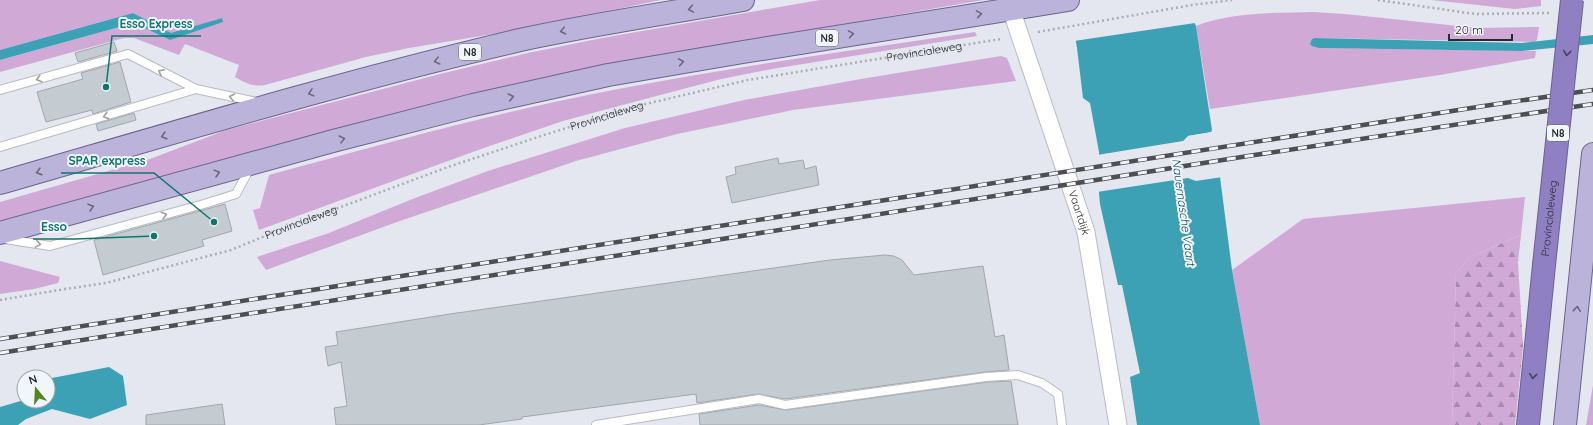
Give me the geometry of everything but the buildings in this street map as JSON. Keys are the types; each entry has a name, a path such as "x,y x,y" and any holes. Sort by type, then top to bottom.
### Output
{"highway":[{"name":"Provincialeweg","path":"1528,425 1572,0"}],"main road":[{"name":"N8","path":"0,183 348,83 522,40 593,25 744,0"},
{"name":"N8","path":"0,233 253,163 465,107 608,75 1011,8 1068,0"},
{"path":"1565,425 1593,154"}],"street":[{"name":"Vaartdijk","path":"1011,8 1086,232 1118,425"}],"lane":[{"path":"0,90 128,54 196,90 270,105"},
{"path":"0,147 196,90"},
{"path":"0,238 50,246 204,204 236,194 253,163"},
{"path":"596,425 759,399 785,405 986,377 1018,375 1042,383 1058,394 1062,425"}],"path":[{"name":"Provincialeweg","path":"0,300 65,288 106,283 231,250 436,171 637,106 748,80 1020,36 1192,5 1232,0"},
{"path":"1378,0 1475,14 1551,13"}],"green space":[{"path":"0,0 661,0 511,31 409,48 366,57 265,85 257,85 249,84 235,77 239,65 185,44 179,55 134,38 124,38 0,72 0,60 134,23 170,40 222,18 171,34 133,13 0,50"},
{"path":"820,0 983,0 631,61 512,85 443,101 0,223 0,202 150,159 226,130 440,74 528,53 602,38"},
{"path":"1431,0 1541,0 1541,6 1515,9"},
{"path":"1313,12 1477,28 1539,27 1537,40 1535,42 1315,38 1319,48 1536,51 1535,58 1440,75 1210,109 1196,26 1224,18 1253,14"},
{"path":"975,32 977,36 772,69 721,79 563,121 481,149 259,230 253,210 260,208 269,175 483,118 613,90 703,74"},
{"path":"1001,56 1007,58 1016,81 793,110 677,134 576,161 397,222 266,270 257,257 329,233 415,198 488,171 625,128 744,100"},
{"path":"1525,197 1521,235 1470,257 1456,273 1452,425 1260,425 1232,270 1303,219"},
{"path":"1521,235 1518,262 1523,347 1515,425 1452,425 1456,273 1470,257"},
{"path":"0,261 60,277 58,283 34,289 0,294"},
{"path":"1593,385 1593,425 1586,425"}],"water":[{"name":"Nauernasche Vaart","path":"1069,0 1185,0 1196,26 1212,130 1211,132 1188,136 1196,180 1220,177 1232,270 1260,425 1137,425 1130,377 1140,373 1122,285 1118,285 1100,204 1099,152 1090,103 1083,98"},
{"path":"133,13 171,33 222,18 223,22 170,40 134,23 0,60 0,50"},
{"path":"1593,35 1593,44 1522,51 1319,48 1310,44 1312,39 1315,38 1522,43"},
{"path":"109,367 123,376 127,405 90,419 52,409 56,409 56,377"},
{"path":"16,402 16,409 52,409 26,419 18,425 0,425 0,407"}],"pier":[{"path":"1067,0 1187,0 1195,23 1074,41"},
{"path":"1213,132 1212,134 1191,137 1198,178 1220,175 1222,177 1196,181 1188,178 1097,192 1097,155 1183,141 1188,136"}],"railway":[{"path":"0,339 1593,90"},
{"path":"0,353 1248,156 1593,104"}],"place":[{"name":"Esso Express","path":"106,87"},
{"name":"SPAR express","path":"214,222"},
{"name":"Esso","path":"154,236"}]}
